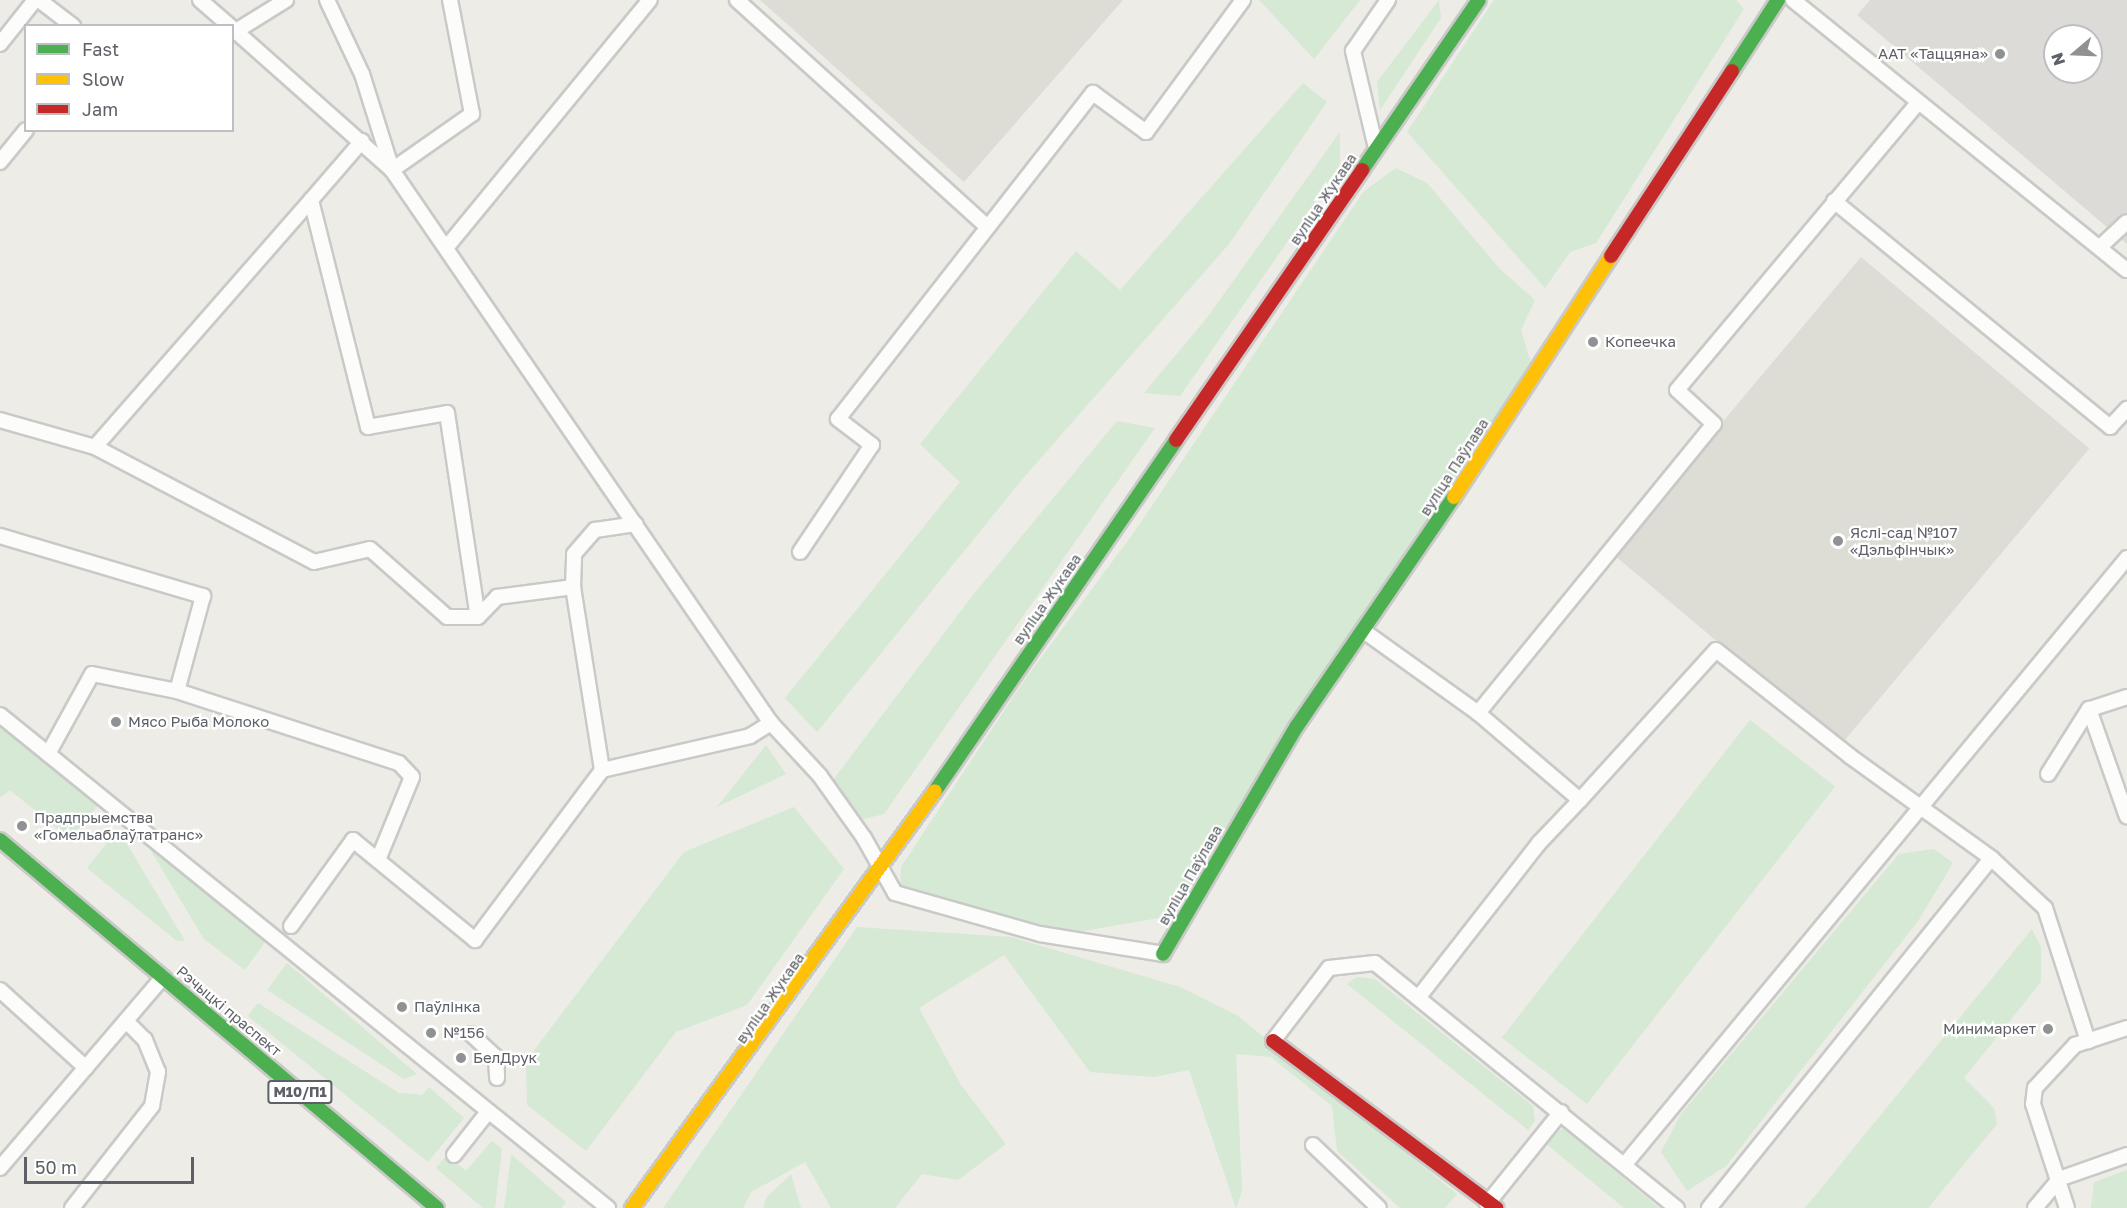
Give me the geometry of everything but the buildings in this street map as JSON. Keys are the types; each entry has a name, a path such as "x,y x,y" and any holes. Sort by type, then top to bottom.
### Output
{"street":[{"name":"вуліца Жукава","path":"632,1208 755,1049 1479,0"},
{"name":"вуліца Паўлава","path":"1163,954 1297,726 1365,632 1778,0"},
{"name":"Рэчыцкі праспект","path":"0,840 437,1208"},
{"path":"1273,1041 1490,1206"}],"lane":[{"path":"0,44 37,0 70,24"},
{"path":"200,0 228,24"},
{"path":"234,27 286,0"},
{"path":"327,0 362,74 392,170"},
{"path":"392,170 472,114 450,0"},
{"path":"446,248 650,0"},
{"path":"737,0 987,227"},
{"path":"800,552 872,446 838,419 1093,93 1146,132 1243,0"},
{"path":"1377,150 1353,51 1388,0"},
{"path":"1793,0 1918,103 2101,246 2127,270"},
{"path":"234,29 392,170 771,723 820,776 895,893 927,905 1040,934 1163,954"},
{"path":"1478,713 1714,424 1677,390 1918,103"},
{"path":"0,162 24,132"},
{"path":"95,447 362,141"},
{"path":"311,200 368,427 447,413 478,617"},
{"path":"1834,201 2110,427 2127,409"},
{"path":"2101,246 2127,222"},
{"path":"0,420 95,447 314,562 370,549 447,617 478,617 497,597 573,587"},
{"path":"602,770 573,587 574,554 595,530 636,524"},
{"path":"0,537 203,596 177,691"},
{"path":"1625,1164 2127,558"},
{"path":"1365,632 1478,713 1580,800"},
{"path":"1418,998 1539,843 1716,650 1921,808 1991,858 2045,908 2088,1041"},
{"path":"48,754 92,674 177,691 399,763 412,777 378,860"},
{"path":"2048,774 2089,709 2127,696"},
{"path":"2089,709 2127,817"},
{"path":"0,715 487,1113 608,1208"},
{"path":"291,926 353,840 475,940 602,770 750,736 771,723"},
{"path":"1709,1208 1991,858"},
{"path":"1273,1041 1329,968 1375,963 1677,1208"},
{"path":"0,1168 163,978"},
{"path":"0,990 86,1068"},
{"path":"72,1208 152,1106 158,1072 145,1040 126,1021"},
{"path":"2067,1208 2033,1104 2035,1088 2075,1045 2127,1028"},
{"path":"471,1034 496,1057 497,1078"},
{"path":"1490,1206 1561,1112"},
{"path":"454,1155 487,1113"},
{"path":"1313,1145 1379,1208"},
{"path":"2035,1208 2059,1179 2127,1155"}],"shaded area":[{"path":"760,0 1123,0 964,182"},
{"name":"ААТ «Таццяна»","path":"1870,0 2127,0 2127,244 1857,15"},
{"path":"1861,257 2089,449 1841,745 1612,553"}],"green space":[{"path":"1259,0 1360,0 1314,59"},
{"path":"1439,0 1441,18 1380,110 1377,82"},
{"path":"1494,0 1736,0 1744,9 1596,243 1570,252 1545,288 1407,132"},
{"path":"1303,83 1327,102 1229,244 1025,476 817,732 785,698 960,482 920,444 1076,251 1120,290"},
{"path":"1340,132 1340,166 1180,396 1144,393 1206,319"},
{"path":"1396,168 1427,183 1500,269 1535,300 1521,330 1531,363 1187,913 1078,932 966,910 900,889 901,867 1023,682 1135,531 1364,191"},
{"path":"1117,421 1155,428 884,814 860,820 833,780 973,595"},
{"path":"1750,720 1835,786 1587,1104 1502,1038"},
{"path":"0,723 99,804 70,839 10,790 0,798"},
{"path":"766,745 786,774 717,807"},
{"path":"794,807 844,869 747,1005 676,1032 586,1151 527,1105 526,1061 684,852"},
{"path":"118,829 185,941 177,941 87,868"},
{"path":"145,841 265,942 245,970 204,939"},
{"path":"1934,849 1953,863 1918,921 1726,1166 1687,1191 1661,1152 1681,1114 1899,854"},
{"path":"857,927 1011,937 1180,987 1238,1016 1457,1194 1445,1208 1400,1208 1337,1151 1332,1106 1271,1057 1236,1054 1242,1191 1236,1208 1189,1070 1154,1077 1090,1072 1004,955 919,1008 961,1085 1006,1144 958,1180 922,1174 895,1208 831,1208 805,1162 751,1192 743,1208 663,1208"},
{"path":"2032,929 2041,947 2041,982 1964,1078 1994,1108 1997,1124 1928,1208 1805,1208"},
{"path":"287,963 417,1074 404,1079 267,990"},
{"path":"1357,977 1375,979 1533,1106 1535,1121 1528,1130 1347,984"},
{"path":"258,1003 399,1093 422,1095 429,1087 464,1118 428,1162 248,1016"},
{"path":"1563,1128 1659,1208 1624,1208 1544,1142"},
{"path":"492,1141 502,1149 495,1208 483,1208 436,1168 447,1155 466,1171"},
{"path":"511,1154 566,1202 561,1208 504,1208"},
{"path":"2127,1170 2127,1208 2091,1208 2094,1182"},
{"path":"791,1174 801,1208 763,1208 767,1197"}],"traffic: fast":[{"path":"1362,170 1479,0"},
{"path":"1732,71 1778,0"},
{"path":"935,791 1176,440"},
{"path":"1163,954 1297,726 1454,497"},
{"path":"0,840 437,1208"}],"traffic: slow":[{"path":"1454,497 1611,256"},
{"path":"632,1208 935,791"}],"traffic: jam":[{"path":"1611,256 1732,71"},
{"path":"1176,440 1362,170"},
{"path":"1273,1041 1496,1208"}],"place":[{"name":"ААТ «Таццяна»","path":"2000,54"},
{"name":"Копеечка","path":"1593,342"},
{"name":"Яслі-сад №107 «Дэльфінчык»","path":"1838,541"},
{"name":"Мясо Рыба Молоко","path":"116,722"},
{"name":"Прадпрыемства «Гомельаблаўтатранс»","path":"22,826"},
{"name":"Паўлінка","path":"402,1007"},
{"name":"Минимаркет","path":"2048,1029"},
{"name":"№156","path":"431,1033"},
{"name":"БелДрук","path":"461,1058"}]}
